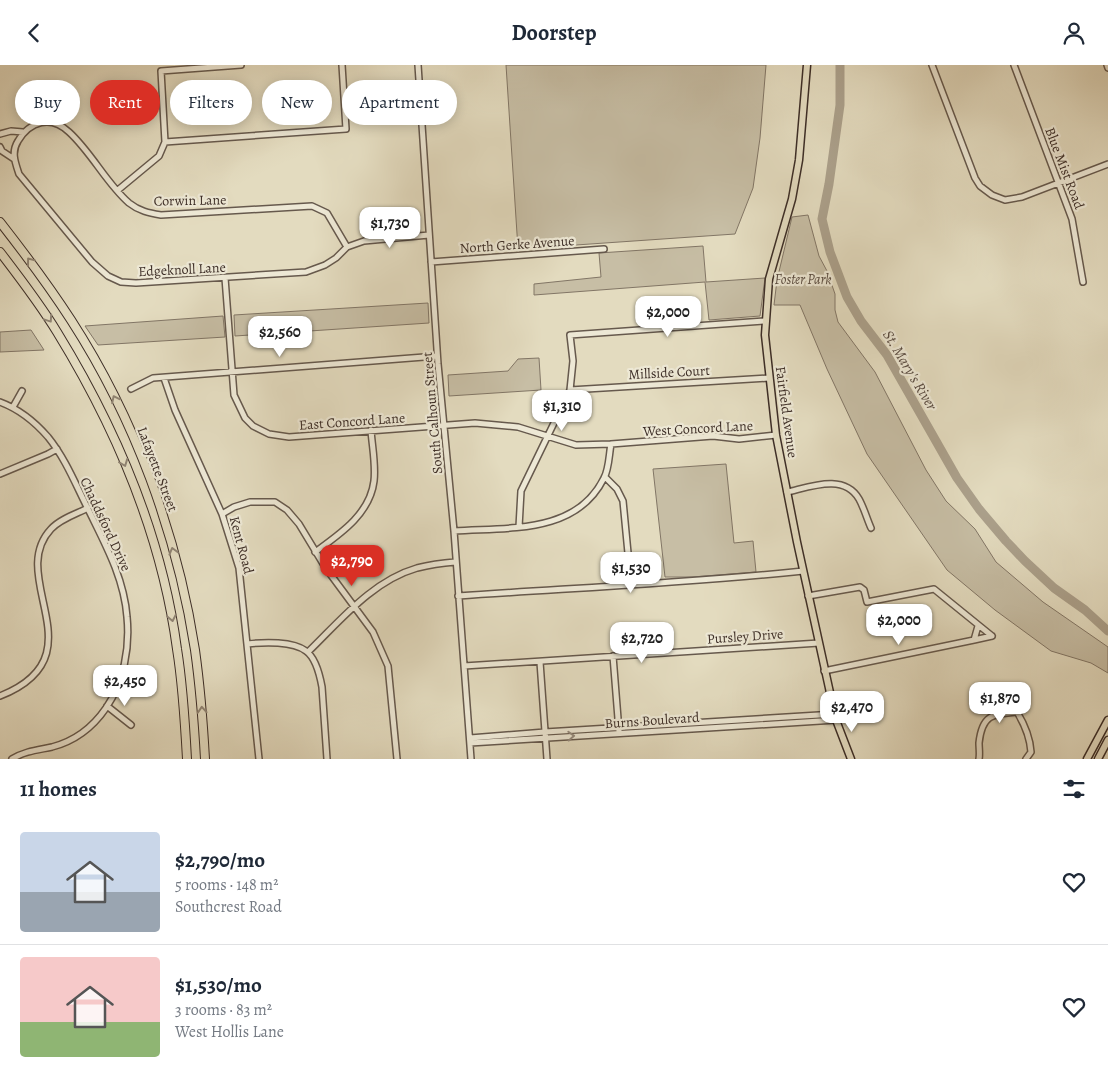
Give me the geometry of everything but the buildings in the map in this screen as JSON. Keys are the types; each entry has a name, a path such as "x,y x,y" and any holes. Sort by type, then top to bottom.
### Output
{"highway":[{"name":"Lafayette Street","path":"0,222 44,279 72,321 132,432 147,471 164,518 195,649 205,759"},
{"path":"0,252 57,330 115,439 133,486 161,569 171,613 180,675 187,759"}],"main road":[{"name":"Fairfield Avenue","path":"807,65 799,160 792,199 769,279 764,335 776,435 808,596 836,717 851,759"},
{"path":"1087,759 1108,720"},
{"path":"1098,759 1108,740"}],"street":[{"path":"118,190 159,156 165,142 161,71 241,65"},
{"path":"342,65 344,80"},
{"name":"South Calhoun Street","path":"418,65 419,80"},
{"path":"932,65 976,178 980,186 992,195 1006,199 1022,197 1108,164"},
{"name":"Blue Mist Road","path":"1014,65 1072,219 1083,282"},
{"name":"Corwin Lane","path":"0,134 11,131 23,132 38,123 51,122 68,131 129,203 144,212 161,215 312,206 327,213 347,247"},
{"path":"165,142 346,129 346,125"},
{"name":"South Calhoun Street","path":"422,125 438,356 454,531 471,759"},
{"path":"0,147 2,151 14,159 15,146 23,132"},
{"name":"Edgeknoll Lane","path":"14,159 19,174 92,262 108,276 121,282 136,283 306,272 336,258 347,247 364,241 429,235"},
{"name":"North Gerke Avenue","path":"431,262 604,249"},
{"path":"225,278 233,371"},
{"path":"519,527 522,491 570,390 573,361 570,335 765,321"},
{"path":"131,389 153,378 438,356"},
{"name":"East Concord Lane","path":"233,371 234,395 245,418 261,431 277,436 289,437 444,426"},
{"name":"Kent Road","path":"164,378 175,410 222,514 239,568 259,759"},
{"name":"Millside Court","path":"570,390 769,378"},
{"path":"13,407 22,391"},
{"name":"Chaddsford Drive","path":"0,402 13,407 43,431 57,449 88,508 117,571 127,616 127,639 123,668 107,706 93,724 73,739 60,745 25,753 12,759"},
{"name":"West Concord Lane","path":"444,426 475,423 518,427 548,438 576,445 713,436 739,439 776,435"},
{"path":"316,551 340,534 367,503 374,481 371,430"},
{"path":"454,531 546,524 570,513 583,505 605,477 611,444"},
{"path":"0,474 57,449"},
{"path":"605,477 616,489 623,501 631,584"},
{"path":"787,492 828,483 844,485 859,500 870,529"},
{"path":"222,514 234,507 250,502 275,503 287,510 293,517 325,567 373,632 388,666 397,759"},
{"path":"0,696 15,690 27,682 37,671 47,648 49,631 38,566 42,542 55,525 88,508"},
{"path":"308,652 354,607 385,583 405,573 428,566 455,562"},
{"path":"458,596 715,580 803,571"},
{"path":"808,596 858,586 864,590 867,602 934,589 992,636 824,671"},
{"path":"974,640 978,626"},
{"path":"248,644 275,642 308,652 319,675 322,687 327,759"},
{"name":"Pursley Drive","path":"464,666 818,643"},
{"path":"613,656 619,730"},
{"path":"540,662 547,759"},
{"path":"107,706 131,725"},
{"path":"979,759 980,739 985,721 990,716 999,713 1017,712 1026,729 1032,753 1026,759"},
{"name":"Burns Boulevard","path":"470,741 545,731 619,730 836,717"},
{"name":"Burns Boulevard","path":"470,741 546,738 619,730"}],"green space":[{"path":"506,65 766,65 760,138 753,188 735,234 518,249"},
{"name":"Foster Park","path":"808,215 819,256 827,271 835,294 835,310 838,322 875,372 926,470 946,501 975,529 996,562 1043,602 1108,647 1108,673 1091,663 1051,651 995,610 947,570 867,454 827,369 800,305 774,305 777,280 792,217"},
{"path":"703,246 706,282 765,278 760,316 709,320 705,282 534,295 534,284 601,277 599,253"},
{"path":"428,303 429,323 235,336 234,315"},
{"path":"223,316 225,337 98,345 85,326"},
{"path":"31,330 44,350 0,352 0,332"},
{"path":"539,358 541,390 449,396 448,375 508,371 518,359"},
{"path":"726,464 734,543 753,541 756,572 665,577 653,469"}],"waterway":[{"name":"St. Mary's River","path":"840,65 840,105 822,219 830,252 847,297 861,321 887,355 957,478 979,509 1025,561 1054,588 1085,610 1108,631"}]}
